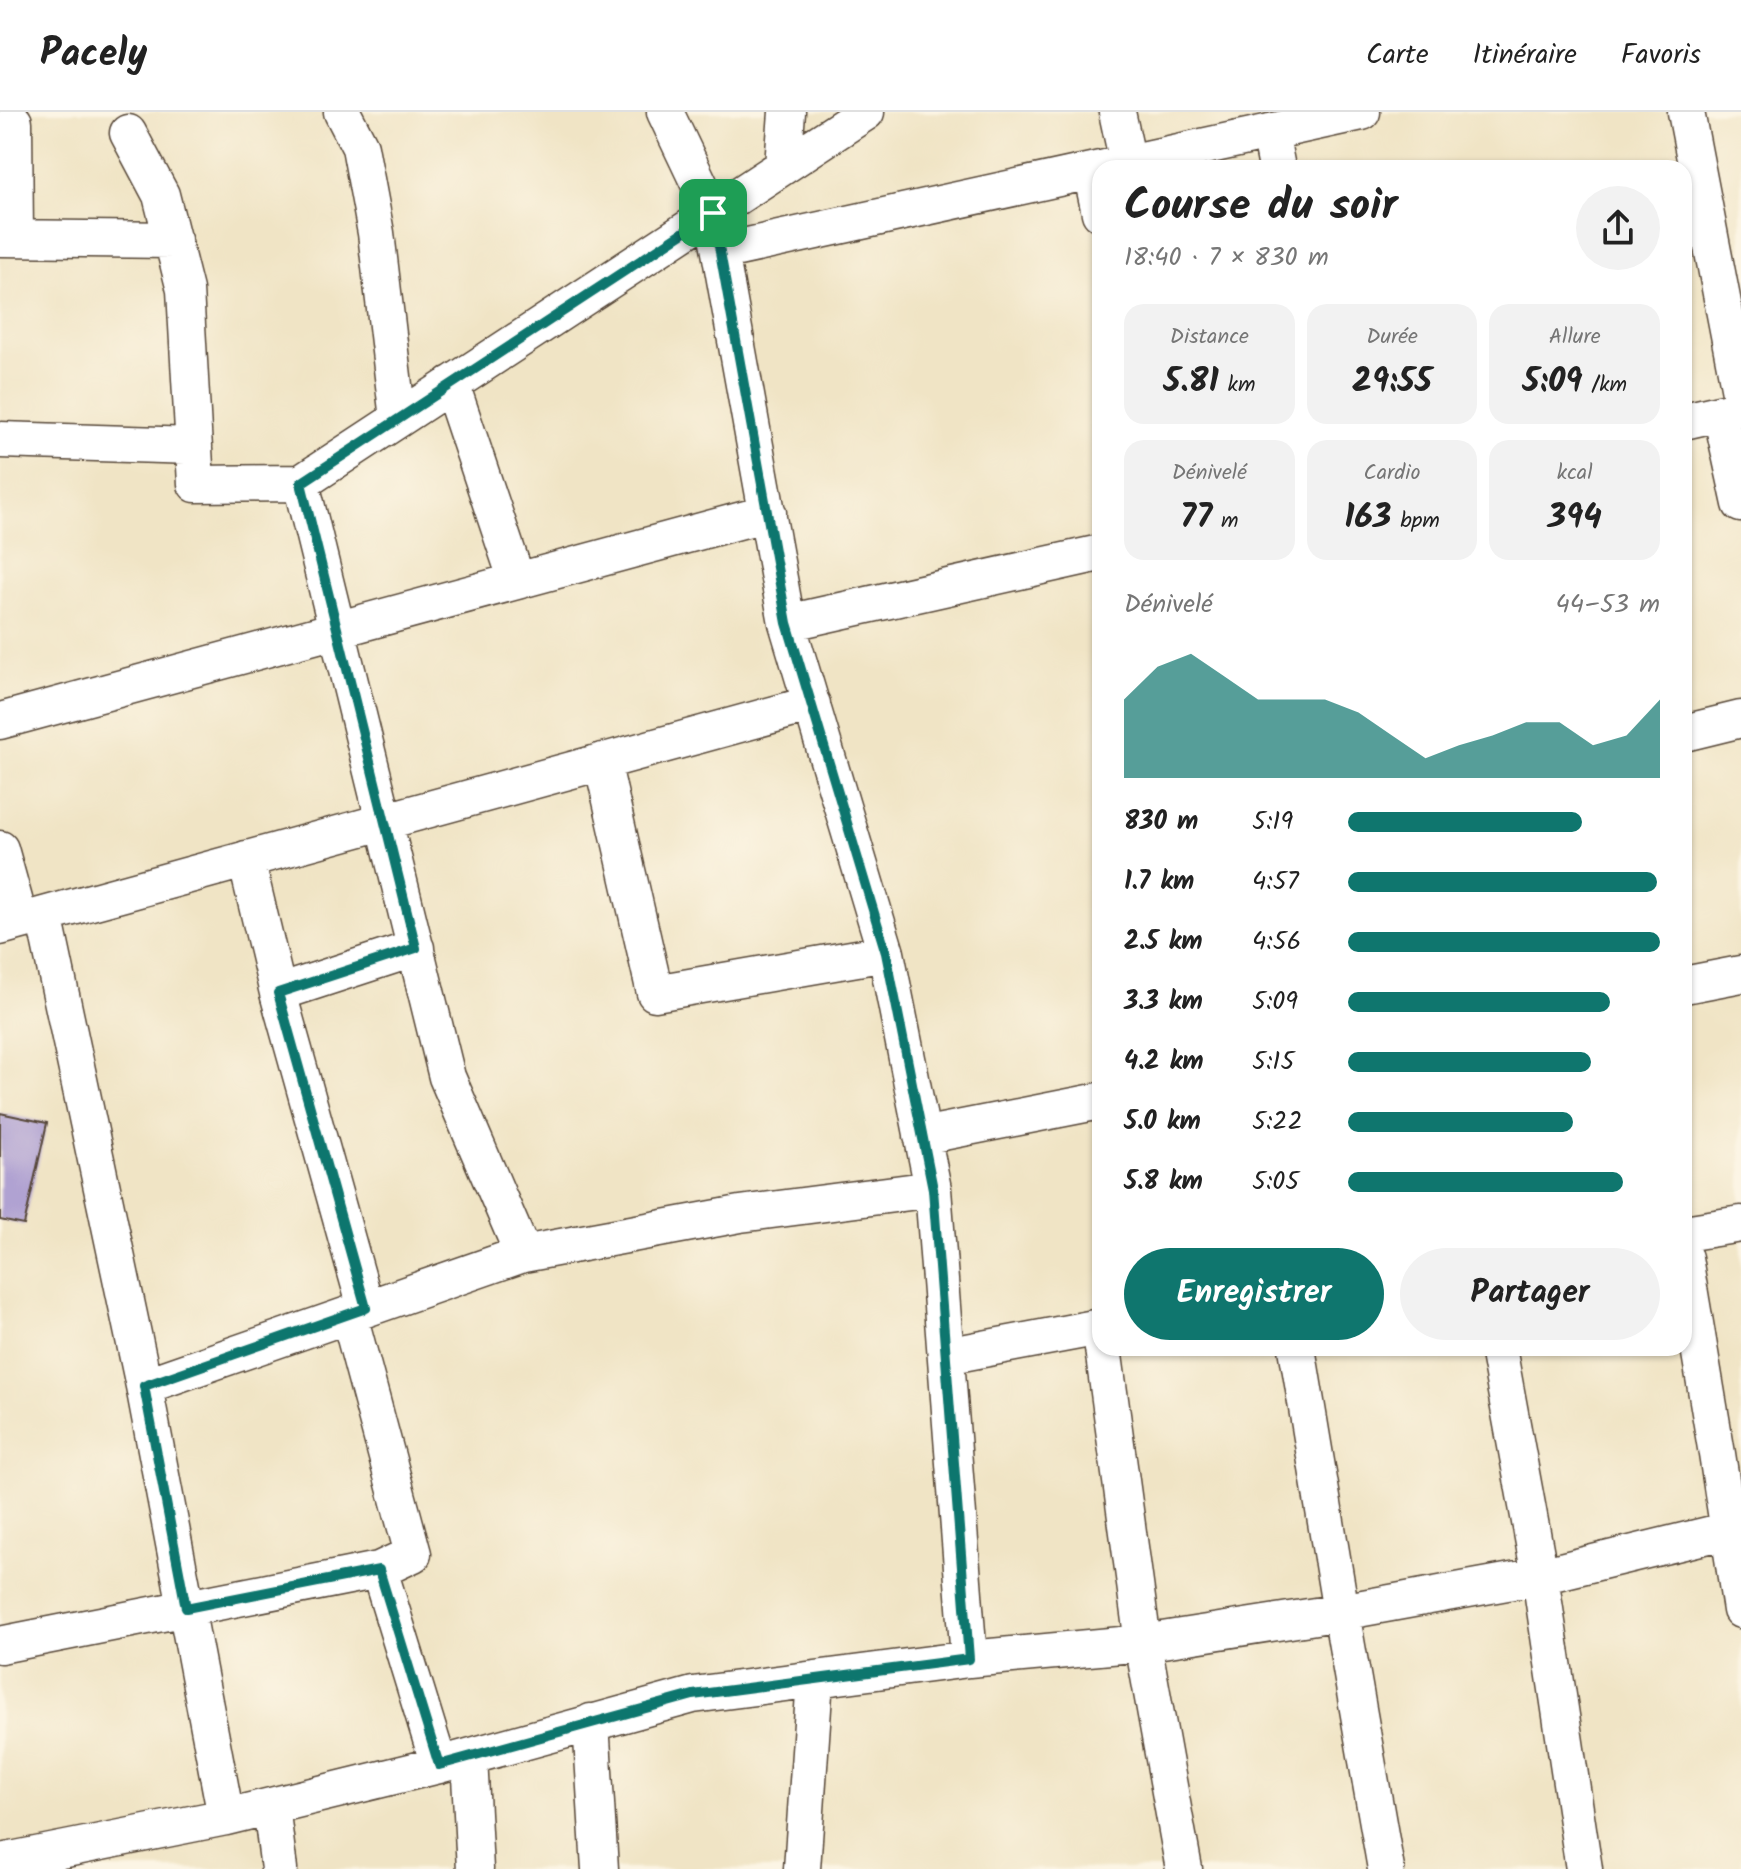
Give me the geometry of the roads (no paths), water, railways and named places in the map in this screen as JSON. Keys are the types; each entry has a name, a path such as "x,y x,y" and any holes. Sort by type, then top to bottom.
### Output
{"street":[{"path":"342,112 360,147 376,233 398,419"},
{"path":"665,112 713,213 787,623 886,953 933,1189 969,1659"},
{"path":"783,166 787,112"},
{"path":"128,133 161,195 185,290 196,484 301,483 866,112"},
{"path":"1108,160 1117,112"},
{"path":"1142,160 1362,112"},
{"path":"1686,112 1734,406 1741,504"},
{"path":"14,122 7,238 173,240"},
{"path":"1270,132 1275,160"},
{"path":"720,252 1092,171"},
{"path":"451,384 517,581"},
{"path":"1692,419 1734,406"},
{"path":"0,440 194,446"},
{"path":"301,483 447,1077 523,1254"},
{"path":"0,721 768,513"},
{"path":"787,623 1092,555"},
{"path":"21,921 812,704"},
{"path":"1692,731 1741,719"},
{"path":"602,761 655,993 886,953"},
{"path":"0,849 144,1386 226,1817"},
{"path":"0,1645 379,1570 413,1554 246,859"},
{"path":"278,993 416,948"},
{"path":"1692,983 1741,974"},
{"path":"922,1136 1092,1103"},
{"path":"144,1386 523,1254 740,1214 933,1189"},
{"path":"1692,1232 1741,1224"},
{"path":"1692,1292 1729,1451 1729,1530 1740,1595"},
{"path":"946,1356 1092,1329"},
{"path":"1104,1356 1143,1643 1184,1869"},
{"path":"1298,1356 1386,1869"},
{"path":"1499,1356 1540,1576 1584,1869"},
{"path":"3,1869 0,1861 226,1817 454,1762 693,1695 969,1659 1143,1643 1341,1612 1540,1576 1729,1530"},
{"path":"379,1570 454,1762 475,1869"},
{"path":"802,1869 815,1679"},
{"path":"591,1722 600,1869"},
{"path":"271,1806 279,1869"}]}
